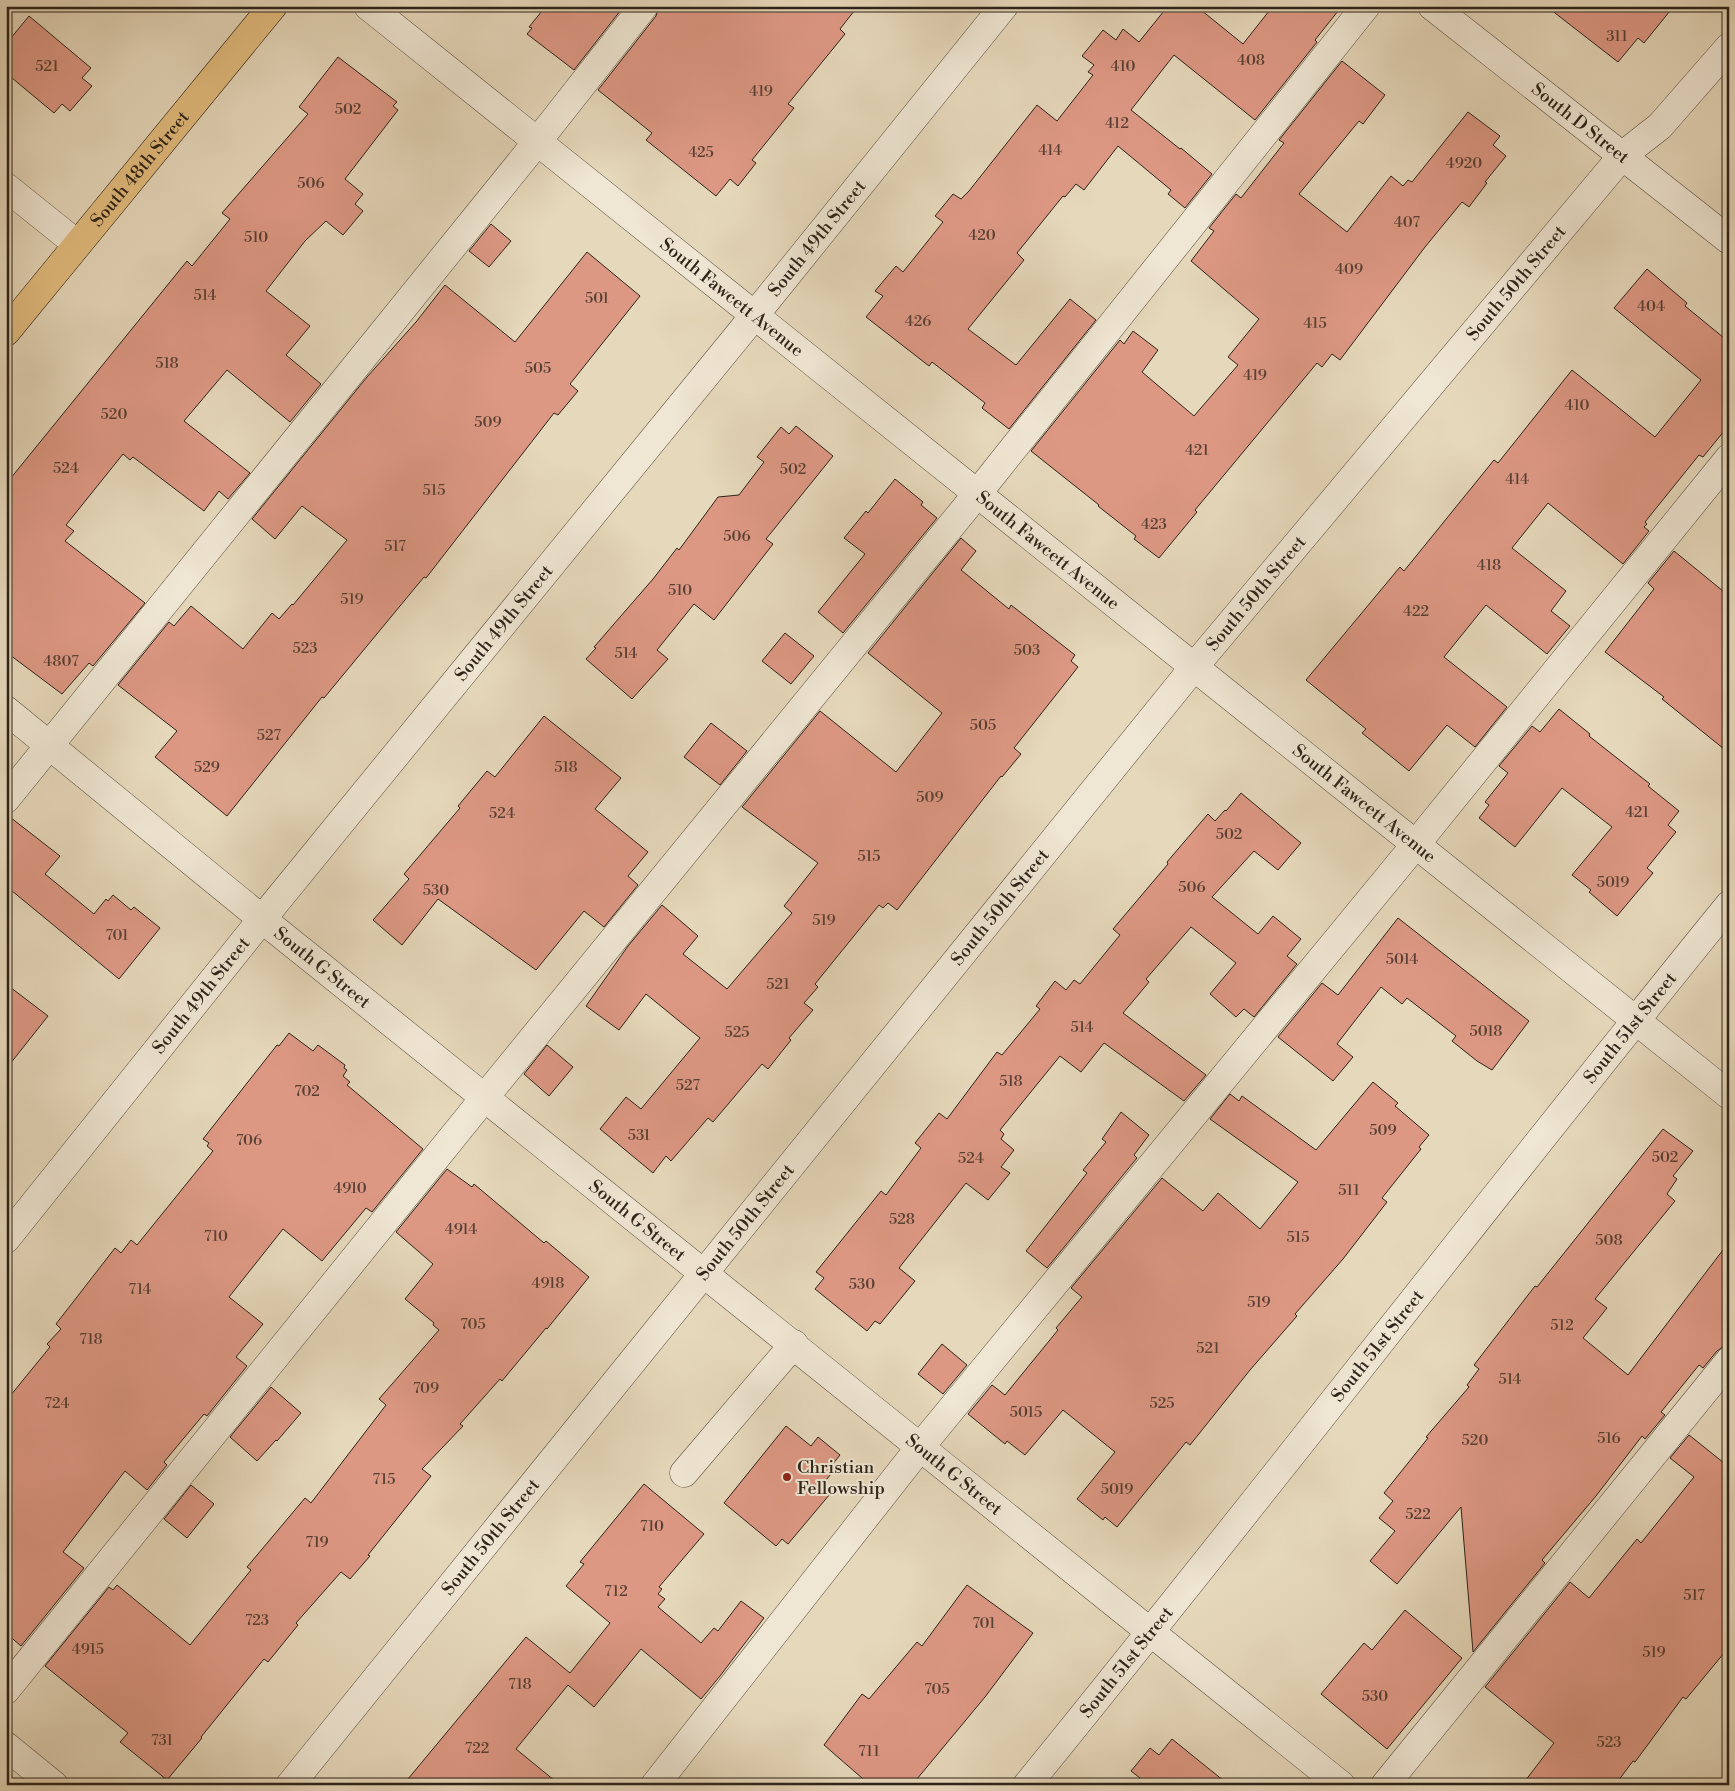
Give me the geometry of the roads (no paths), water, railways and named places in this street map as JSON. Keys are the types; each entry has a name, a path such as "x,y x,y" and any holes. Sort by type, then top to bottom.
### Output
{"main road":[{"name":"South 48th Street","path":"6,332 273,6"}],"street":[{"name":"South Fawcett Avenue","path":"368,6 1729,1095"},
{"path":"6,799 537,142 644,6"},
{"name":"South 49th Street","path":"6,1239 262,919 754,316 1004,6"},
{"path":"6,1690 485,1097 977,494 1366,6"},
{"name":"South D Street","path":"1432,6 1729,240"},
{"name":"South 50th Street","path":"290,1785 1194,667 1623,156 1660,126 1729,47"},
{"path":"6,187 77,244"},
{"path":"655,1785 921,1446 1416,844 1729,458"},
{"name":"South G Street","path":"6,710 262,919 704,1271 1342,1785"},
{"name":"South 51st Street","path":"1027,1785 1152,1631 1636,1019 1729,905"},
{"path":"684,1473 794,1344"},
{"path":"1385,1785 1729,1361"},
{"path":"6,1746 54,1785"}],"place":[{"name":"Christian Fellowship","path":"787,1477"}]}
